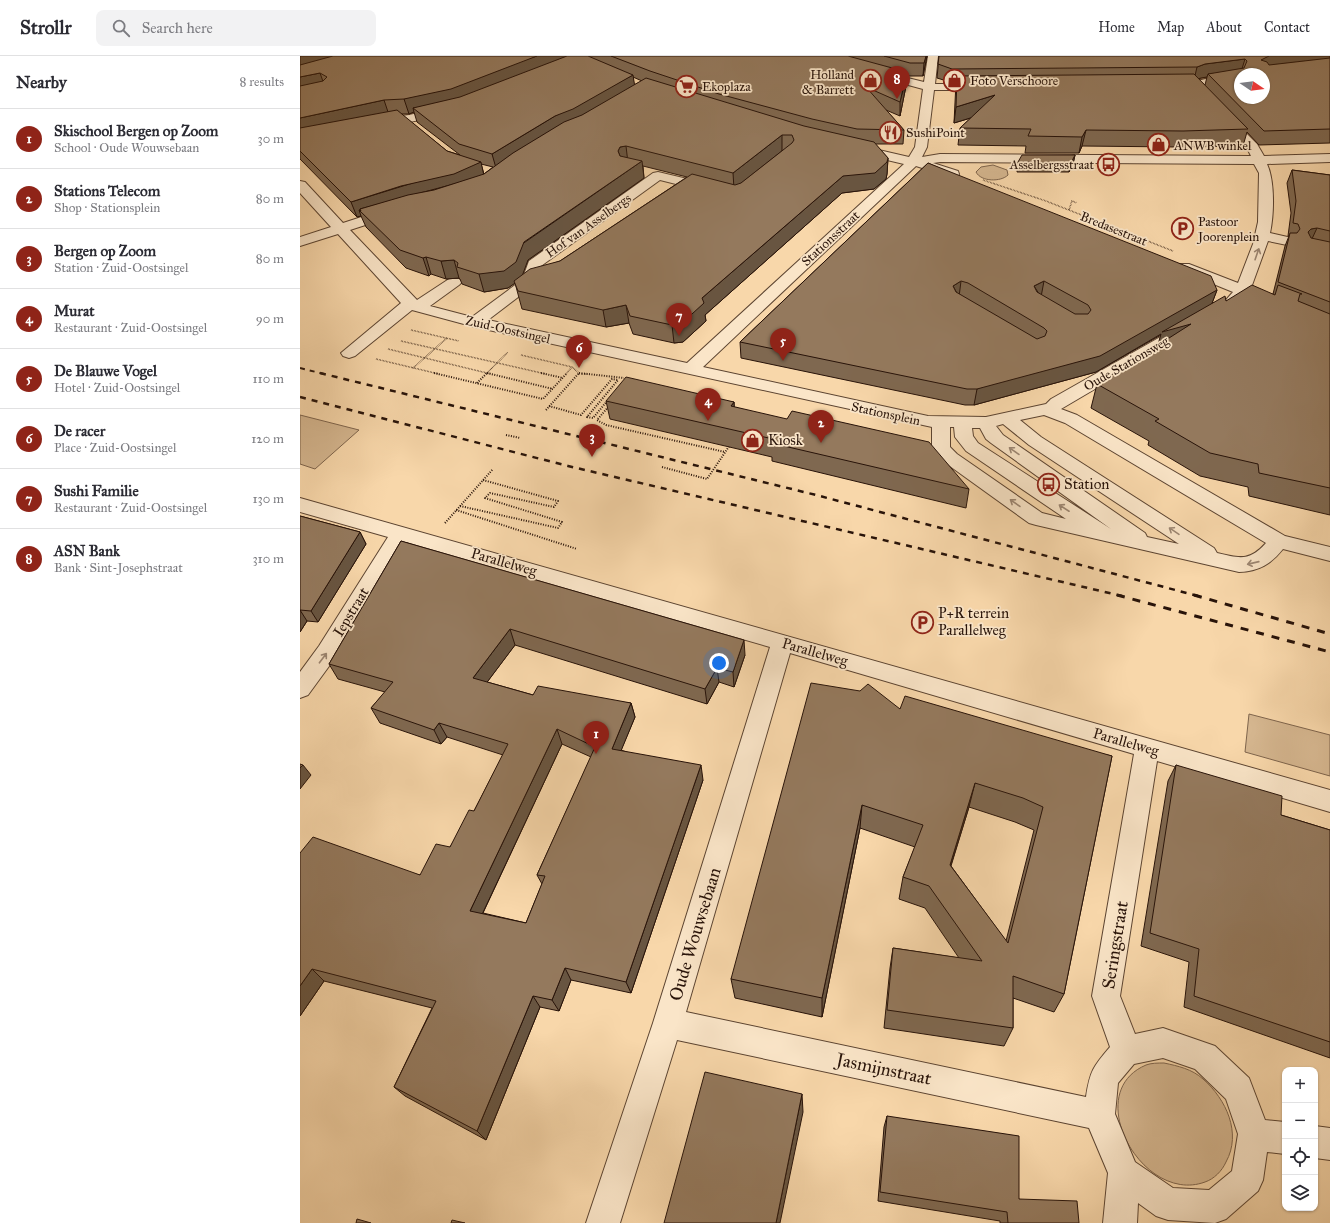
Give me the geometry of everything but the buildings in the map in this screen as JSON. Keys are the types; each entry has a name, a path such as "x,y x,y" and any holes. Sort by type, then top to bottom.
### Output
{"street":[{"path":"916,156 930,87 933,56"},
{"path":"868,71 930,87 998,87"},
{"path":"1165,84 1198,89 1201,82 1234,78"},
{"path":"367,125 404,119 459,107"},
{"path":"1217,110 1253,148 1265,173 1265,222 1262,236 1242,291 1234,300 1222,308"},
{"path":"404,119 416,129"},
{"path":"846,147 940,158 1260,160 1326,162"},
{"path":"916,156 963,178"},
{"name":"Stationsstraat","path":"691,369 916,156"},
{"path":"643,172 706,188"},
{"name":"Hof van Asselbergs","path":"529,282 534,264 658,176"},
{"path":"666,202 691,184"},
{"path":"300,185 339,228 414,305"},
{"path":"300,242 404,208"},
{"path":"1262,236 1287,241"},
{"path":"1174,257 1242,291 1287,308"},
{"name":"Hof van Asselbergs","path":"471,321 529,282 558,274"},
{"path":"349,353 414,305 454,282"},
{"name":"Zuid-Oostsingel","path":"414,305 471,321 788,391"},
{"name":"Oude Stationsweg","path":"1050,410 1057,403 1134,359 1158,353 1197,322"},
{"path":"1117,349 1134,359"},
{"path":"1073,372 1092,383"},
{"name":"Stationsplein","path":"788,391 841,417 913,432 922,432 934,422 939,444 946,456 1036,518 1150,546 1239,565 1252,565 1262,561 1279,541"},
{"path":"934,422 986,423 1007,419 1038,410 1050,410 1071,418 1279,541 1330,554"},
{"name":"Stationsplein","path":"1007,419 1046,449 1218,560"},
{"name":"Stationsplein","path":"962,423 964,437 972,447 1103,534"},
{"name":"Stationsplein","path":"986,423 992,435 997,439 1150,546"},
{"name":"Parallelweg","path":"300,505 1330,801"},
{"name":"Iepstraat","path":"300,689 327,652 391,546 401,534"},
{"name":"Oude Wouwsebaan","path":"604,1223 668,1023 782,643"},
{"name":"Seringstraat","path":"1126,1051 1106,996 1147,748"},
{"name":"Jasmijnstraat","path":"668,1023 1099,1115"},
{"path":"1120,1223 1124,1173 1099,1115 1104,1077 1126,1051 1163,1043 1204,1057 1238,1089 1254,1134 1247,1180 1214,1207 1168,1204 1124,1173"},
{"path":"1254,1134 1282,1138"},
{"path":"1318,1142 1330,1144"}],"path":[{"name":"Bredasestraat","path":"983,180 1005,188 1020,191 1069,210 1174,257"},
{"path":"1069,210 1072,201 1077,203"},
{"path":"413,368 471,321"},
{"path":"367,339 435,349 563,378"},
{"path":"367,339 425,358 553,389"},
{"path":"476,383 508,352"},
{"path":"349,353 543,399 572,367"},
{"path":"546,410 579,372 627,378 622,384"},
{"path":"549,406 581,415 612,379 618,380 586,416 593,418 612,395"},
{"path":"612,403 597,420 606,425 725,452"},
{"path":"506,435 520,438"},
{"path":"662,467 706,479 734,440"},
{"path":"483,480 558,501 554,507 490,493 485,498 562,522 558,528 461,505 483,480 493,469"},
{"path":"456,510 577,550"}],"shaded area":[{"path":"993,165 1007,170 1008,175 1001,179 991,180 982,178 976,172 981,167"},
{"path":"300,415 359,430 315,469 300,464"},
{"path":"1249,714 1330,735 1330,776 1245,752"},
{"path":"1152,1063 1164,1063 1190,1070 1203,1079 1219,1096 1229,1117 1232,1128 1231,1151 1224,1165 1215,1177 1205,1182 1182,1185 1160,1177 1142,1162 1128,1143 1119,1120 1119,1098 1127,1079 1146,1065"}],"railway":[{"path":"300,368 320,373"},
{"path":"320,373 816,495 1198,596"},
{"path":"320,373 324,374"},
{"path":"300,397 568,466 1122,596"},
{"path":"1117,595 1330,652"},
{"path":"1194,595 1330,634"}],"place":[{"name":"Foto Verschoore","path":"954,80"},
{"name":"Holland & Barrett","path":"870,81"},
{"name":"Ekoplaza","path":"687,86"},
{"name":"ASN Bank","path":"897,99"},
{"name":"SushiPoint","path":"890,132"},
{"name":"ANWB winkel","path":"1158,145"},
{"name":"Asselbergsstraat","path":"1109,164"},
{"name":"Pastoor Joorenplein","path":"1182,228"},
{"name":"Sushi Familie","path":"679,336"},
{"name":"De Blauwe Vogel","path":"783,361"},
{"name":"De racer","path":"579,368"},
{"name":"Murat","path":"708,421"},
{"name":"Kiosk","path":"753,440"},
{"name":"Stations Telecom","path":"821,443"},
{"name":"Bergen op Zoom","path":"592,457"},
{"name":"Station","path":"1048,484"},
{"name":"P+R terrein Parallelweg","path":"923,622"},
{"name":"Skischool Bergen op Zoom","path":"596,754"}]}
